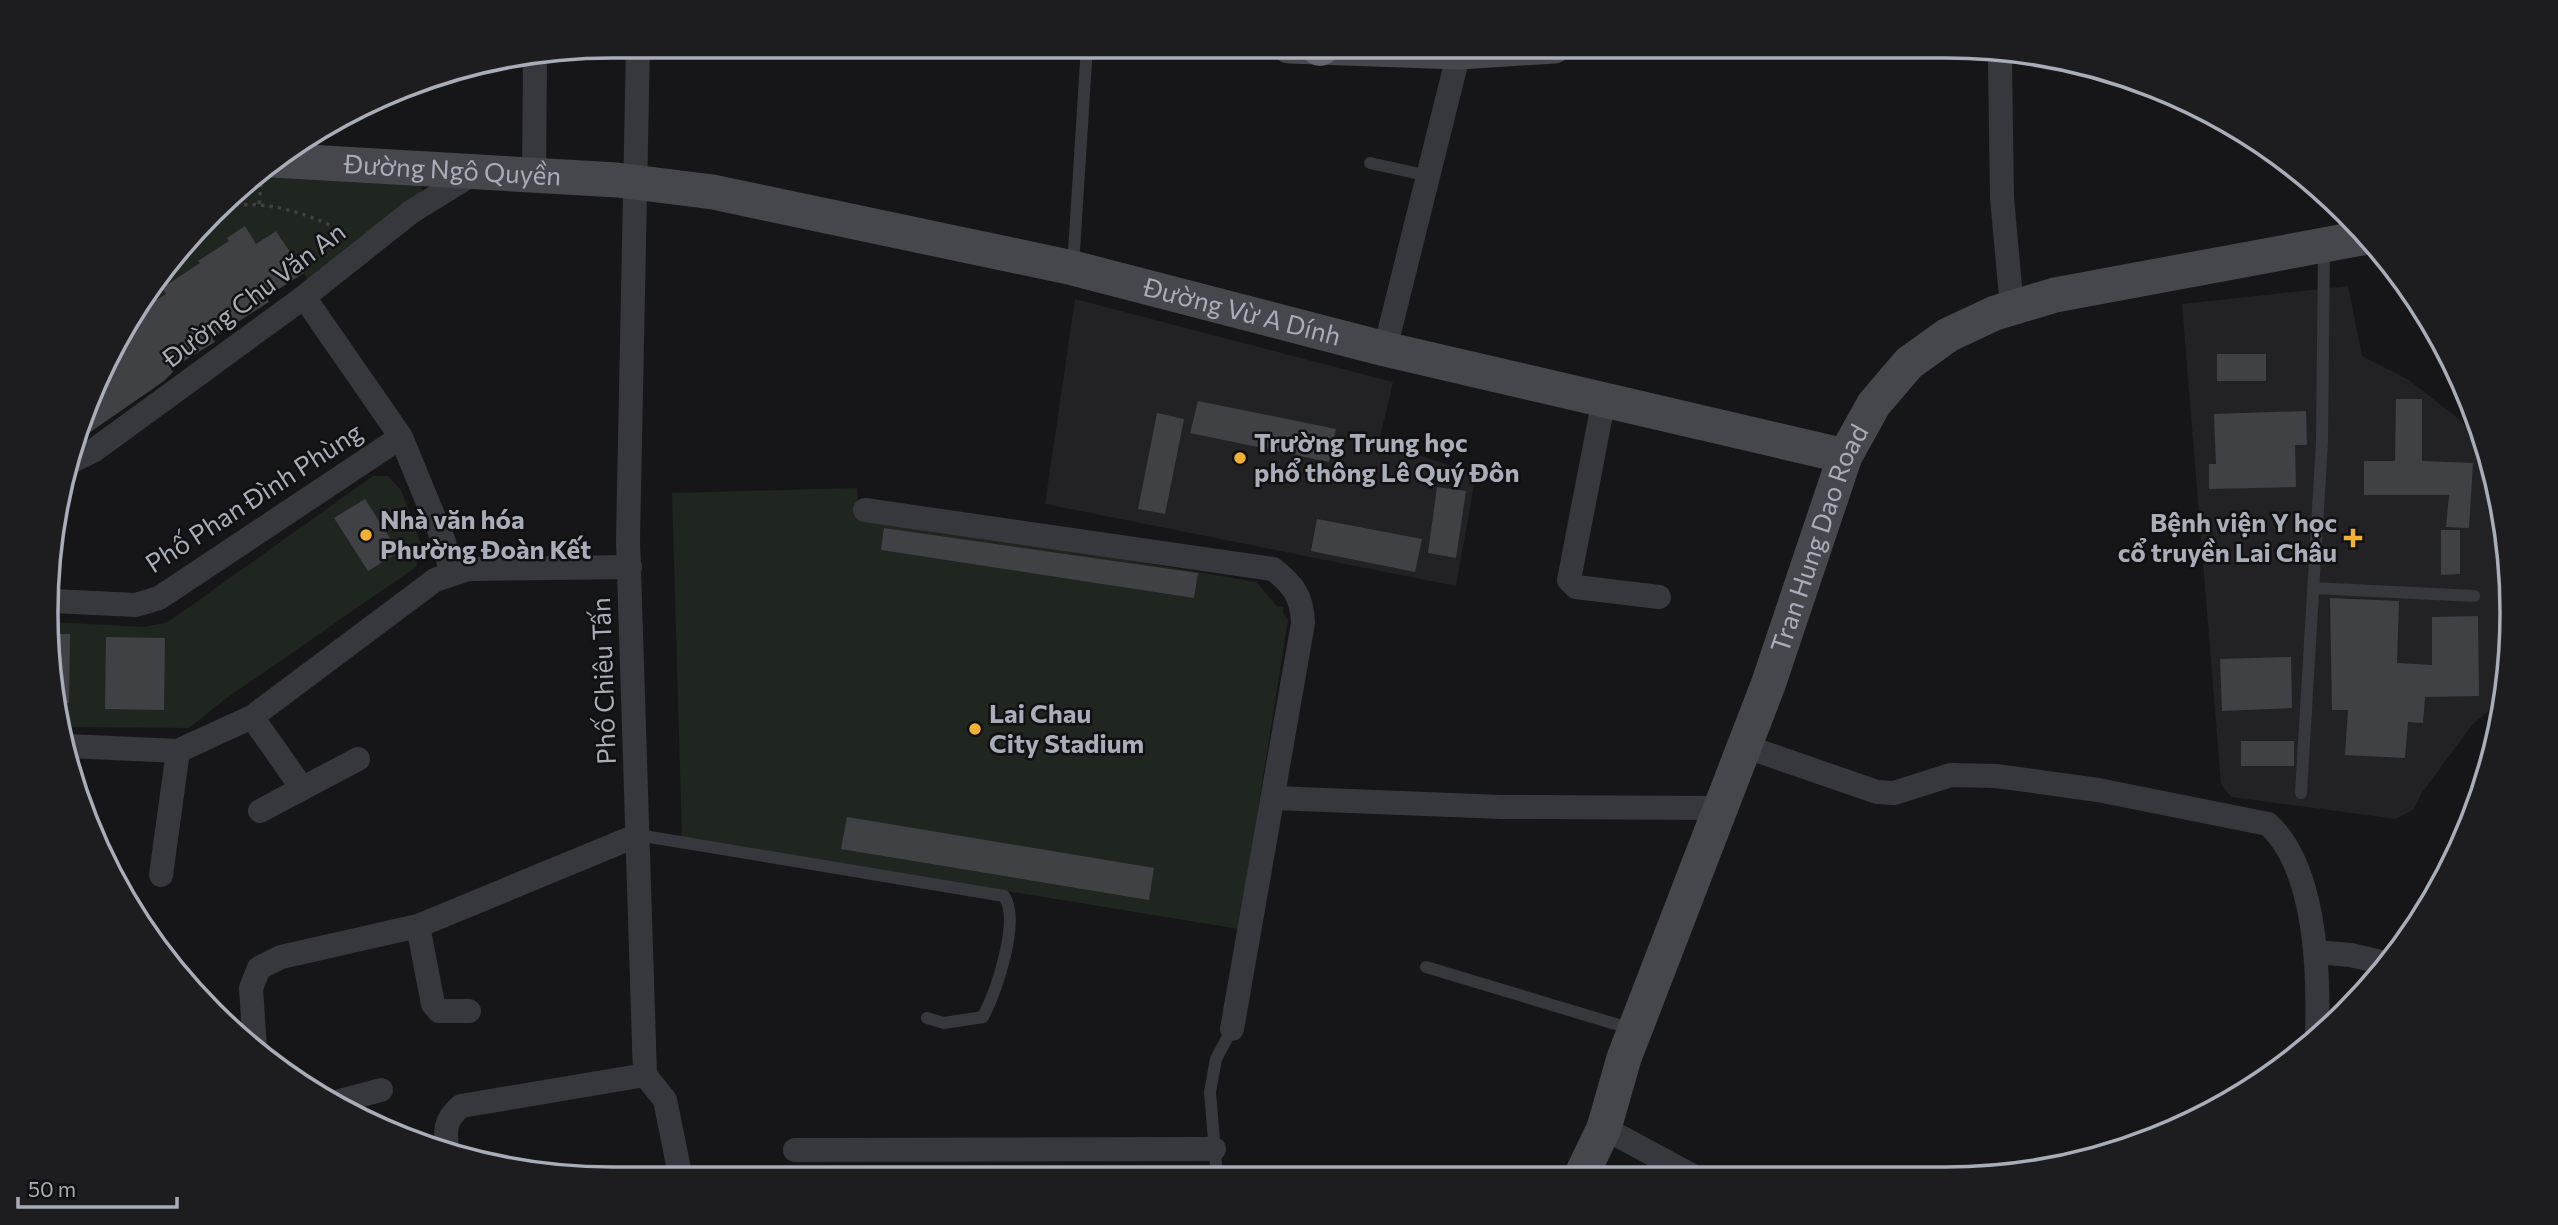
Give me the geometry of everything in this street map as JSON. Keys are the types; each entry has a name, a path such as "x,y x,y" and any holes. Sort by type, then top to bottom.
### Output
{"street":[{"name":"Phố Chiêu Tấn","path":"638,58 629,567 645,1075"},
{"path":"1385,349 1458,58"},
{"path":"2000,62 2002,198 2012,308"},
{"path":"534,176 535,63"},
{"name":"Đường Ngô Quyền","path":"281,167 474,173 635,183"},
{"name":"Đường Chu Văn An","path":"80,457 93,451 304,297 411,212 474,173"},
{"name":"Đường Vừ A Dính","path":"635,183 713,192 1073,268 1385,349 1845,456"},
{"name":"Tran Hung Dao Road","path":"1585,1167 1604,1128 1624,1058 1718,808 1768,685 1845,456 1874,404 1909,363 1948,335 2012,308 2093,288 2355,239"},
{"path":"304,297 401,437 444,542 451,573"},
{"path":"1604,399 1569,580 1577,587 1659,597"},
{"name":"Phố Phan Đình Phùng","path":"58,601 136,605 159,598 401,437"},
{"path":"865,510 1273,569 1290,582 1302,601 1303,623 1275,798 1232,1029"},
{"path":"75,746 178,751 252,717 435,580 451,573 468,569 629,567"},
{"path":"252,717 302,788"},
{"path":"1744,746 1877,792 1895,793 1951,775 1996,776 2098,790 2268,824 2278,833 2299,875 2315,951 2317,1025"},
{"path":"161,875 178,751"},
{"path":"260,811 358,759"},
{"path":"1275,798 1501,807 1718,808"},
{"path":"254,1036 251,988 259,968 281,957 418,926 638,835"},
{"path":"418,926 433,1004 439,1011 469,1011"},
{"path":"2315,951 2377,961"},
{"path":"446,1141 444,1130 448,1116 461,1106 645,1075 665,1100 679,1167"},
{"path":"346,1099 382,1090"},
{"path":"1604,1128 1676,1167"},
{"path":"795,1150 1214,1149"}],"lane":[{"path":"1073,268 1086,58"},
{"path":"1370,163 1429,176"},
{"path":"2301,793 2322,442 2325,243"},
{"path":"2313,588 2474,596"},
{"path":"638,835 1003,896 1012,917 993,996 983,1017 944,1023 927,1018"},
{"path":"1426,967 1635,1031"},
{"path":"1216,1167 1210,1092 1216,1059 1232,1029"}],"path":[{"path":"259,204 264,181"},
{"path":"236,205 259,204 306,214 357,239"}],"shaded area":[{"path":"277,170 420,183 423,192 308,280 276,231 256,244 244,227 217,290 199,318 175,280 164,286 220,220"},
{"name":"Bệnh viện Y học cổ truyền Lai Châu","path":"2348,286 2362,356 2409,380 2469,430 2490,504 2499,576 2499,649 2492,708 2472,725 2421,794 2414,809 2396,819 2231,797 2221,784 2182,304"},
{"path":"163,288 166,294 142,323 141,321"},
{"name":"Trường Trung học phổ thông Lê Quý Đôn","path":"1075,299 1393,382 1379,442 1476,474 1456,586 1045,504"},
{"path":"373,476 388,476 401,490 421,544 416,567 224,700 189,728 70,727 62,685 58,622 144,627 168,622"},
{"name":"Lai Chau City Stadium","path":"857,488 859,514 1256,582 1277,606 1284,607 1283,613 1288,620 1239,929 682,838 672,493"}],"building":[{"path":"245,226 256,244 276,231 304,273 266,297 269,302 212,338 215,342 171,369 173,372 164,381 87,434 115,367 151,304 166,294 163,287 229,241 227,238"},
{"path":"2217,354 2266,354 2266,381 2217,381"},
{"path":"2396,399 2422,399 2422,461 2473,463 2469,528 2446,527 2449,495 2364,495 2364,461 2395,461"},
{"path":"1198,401 1336,429 1329,462 1190,433"},
{"path":"2306,411 2307,445 2295,445 2296,487 2209,489 2209,464 2216,464 2214,414"},
{"path":"1157,413 1184,419 1165,514 1138,509"},
{"path":"1437,487 1466,491 1456,558 1428,553"},
{"name":"Nhà văn hóa Phường Đoàn Kết","path":"365,499 399,552 368,571 334,518"},
{"path":"1317,519 1422,539 1415,572 1311,551"},
{"path":"884,528 1198,573 1194,598 881,550"},
{"path":"2441,530 2460,530 2460,574 2441,575"},
{"path":"2330,598 2399,601 2397,663 2432,665 2432,617 2478,616 2479,696 2425,697 2423,723 2408,722 2405,758 2345,755 2348,710 2332,710"},
{"path":"59,634 70,634 69,703 65,703 62,685"},
{"path":"106,637 165,638 164,710 105,709"},
{"path":"2291,657 2292,708 2222,711 2220,659"},
{"path":"2241,741 2294,741 2294,766 2241,766"},
{"path":"847,817 1154,868 1149,900 841,849"}],"place":[{"name":"Trường Trung học phổ thông Lê Quý Đôn","path":"1240,458"},
{"name":"Nhà văn hóa Phường Đoàn Kết","path":"366,535"},
{"name":"Bệnh viện Y học cổ truyền Lai Châu","path":"2353,538"},
{"name":"Lai Chau City Stadium","path":"975,729"}]}
